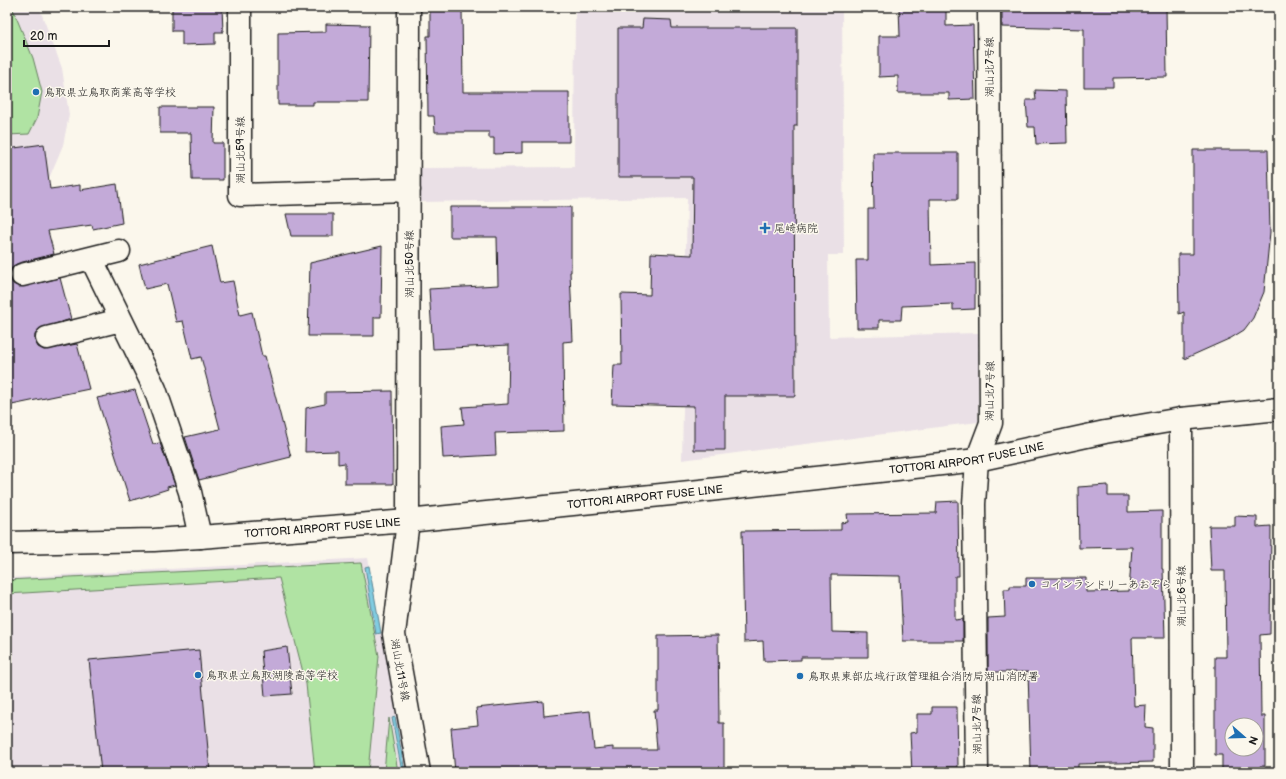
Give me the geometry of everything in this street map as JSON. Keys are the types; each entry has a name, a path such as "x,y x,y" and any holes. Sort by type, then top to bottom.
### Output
{"street":[{"name":"湖山北59号線","path":"240,7 240,195 410,190"},
{"name":"湖山北50号線","path":"408,521 410,190 409,7"},
{"name":"湖山北7号線","path":"977,772 974,512 977,460 990,423 989,7"},
{"path":"22,275 119,251"},
{"path":"91,258 155,389 190,492 200,537"},
{"path":"47,338 121,320"},
{"name":"TOTTORI AIRPORT FUSE LINE","path":"7,543 154,540 200,537 408,521 700,491 977,460 1106,432 1181,420 1279,409"},
{"name":"湖山北6号線","path":"1181,420 1182,772"},
{"name":"湖山北11号線","path":"408,521 394,634 419,772"}],"shaded area":[{"name":"鳥取県立鳥取商業高等学校","path":"7,7 39,7 62,68 69,115 63,145 50,176 23,198 7,202"},
{"name":"尾崎病院","path":"575,7 842,7 844,255 828,255 829,337 978,333 978,422 682,460 687,198 421,202 420,168 574,167"},
{"name":"鳥取県立鳥取湖陵高等学校","path":"368,558 407,772 7,772 7,578"}],"green space":[{"path":"7,7 12,7 33,58 42,92 37,118 29,134 7,135"},
{"path":"361,563 379,656 368,772 315,772 306,684 279,578 7,594 7,580"},
{"path":"389,718 398,772 384,772"}],"water":[{"path":"369,566 381,633 376,634 365,567"},
{"path":"395,717 405,772 402,772 392,718"}],"building":[{"path":"172,7 222,7 223,32 215,32 215,44 182,45 182,31 172,31"},
{"path":"430,7 462,7 463,92 569,92 569,142 522,142 522,153 494,154 494,138 489,138 489,132 435,132 434,116 428,116 427,36 430,36"},
{"path":"899,7 946,7 946,26 973,25 975,99 949,100 949,93 898,93 898,76 879,77 879,36 900,36"},
{"path":"1002,7 1166,7 1167,77 1113,78 1113,87 1084,87 1084,29 1002,27"},
{"path":"643,19 671,20 672,28 797,28 797,126 794,126 795,396 725,396 725,450 694,450 694,406 612,404 614,365 622,365 621,294 650,295 651,253 692,255 693,177 618,177 618,28 642,28"},
{"path":"326,24 369,25 368,102 313,102 313,105 278,105 278,33 326,32"},
{"path":"1035,90 1066,91 1067,143 1036,144 1035,127 1028,127 1026,100 1036,100"},
{"path":"160,107 214,107 213,143 223,143 223,180 192,180 191,133 160,133"},
{"path":"44,144 50,189 80,185 80,190 117,184 122,223 93,229 92,225 48,231 54,254 13,266 10,272 10,278 13,284 19,287 60,278 71,319 39,329 35,335 35,341 38,347 44,350 77,344 89,389 7,406 7,149"},
{"path":"1193,150 1268,150 1270,232 1264,292 1253,318 1244,330 1231,338 1184,359 1184,312 1179,314 1178,254 1193,254"},
{"path":"873,153 958,153 958,199 930,199 931,265 975,263 975,309 953,310 953,304 902,306 901,320 879,320 879,328 857,328 856,260 868,260 868,209 874,209"},
{"path":"450,207 571,207 570,272 573,341 563,342 564,431 495,433 496,455 443,458 441,426 464,424 462,407 508,404 509,345 433,349 429,289 498,285 497,237 450,237"},
{"path":"286,214 333,214 333,236 291,236"},
{"path":"212,246 220,283 233,281 240,315 252,312 262,356 265,356 291,457 199,480 185,437 220,429 201,357 192,359 183,321 176,322 167,284 145,289 139,264"},
{"path":"382,246 381,317 374,317 374,336 308,336 310,263"},
{"path":"135,390 153,444 160,443 175,485 167,487 168,489 130,501 97,398"},
{"path":"392,391 393,484 345,484 345,463 338,464 338,451 305,452 306,408 325,404 325,392"},
{"path":"1108,485 1108,496 1128,496 1128,512 1162,511 1162,569 1165,638 1132,638 1134,706 1146,705 1145,727 1153,728 1153,762 1078,764 1078,772 1031,772 1028,672 988,672 988,618 1005,617 1004,589 1010,589 1010,586 1026,586 1026,578 1086,578 1086,592 1129,591 1132,547 1079,548 1078,487"},
{"path":"958,501 959,576 955,576 955,620 963,619 963,641 903,641 900,576 831,575 832,632 868,633 868,657 801,657 801,660 764,661 763,641 744,642 742,531 841,530 841,523 848,522 847,514 936,513 937,502"},
{"path":"1235,516 1257,517 1257,527 1271,526 1270,634 1260,635 1261,716 1265,716 1265,766 1260,766 1260,772 1222,772 1222,755 1215,755 1215,657 1226,657 1225,571 1211,571 1209,526 1235,526"},
{"path":"718,635 719,723 724,723 724,772 455,772 451,728 478,725 476,708 543,701 544,716 590,711 594,749 613,747 613,750 657,750 654,710 658,710 658,636"},
{"path":"287,647 292,694 265,696 261,651"},
{"path":"199,650 210,772 101,772 89,660"},
{"path":"932,707 957,707 958,767 937,767 937,772 912,772 910,733 917,732 917,714 932,714"}],"place":[{"name":"鳥取県立鳥取商業高等学校","path":"36,92"},
{"name":"尾崎病院","path":"765,228"},
{"name":"コインランドリーあおぞら","path":"1032,584"},
{"name":"鳥取県立鳥取湖陵高等学校","path":"198,675"},
{"name":"鳥取県東部広域行政管理組合消防局湖山消防署","path":"800,676"}]}
